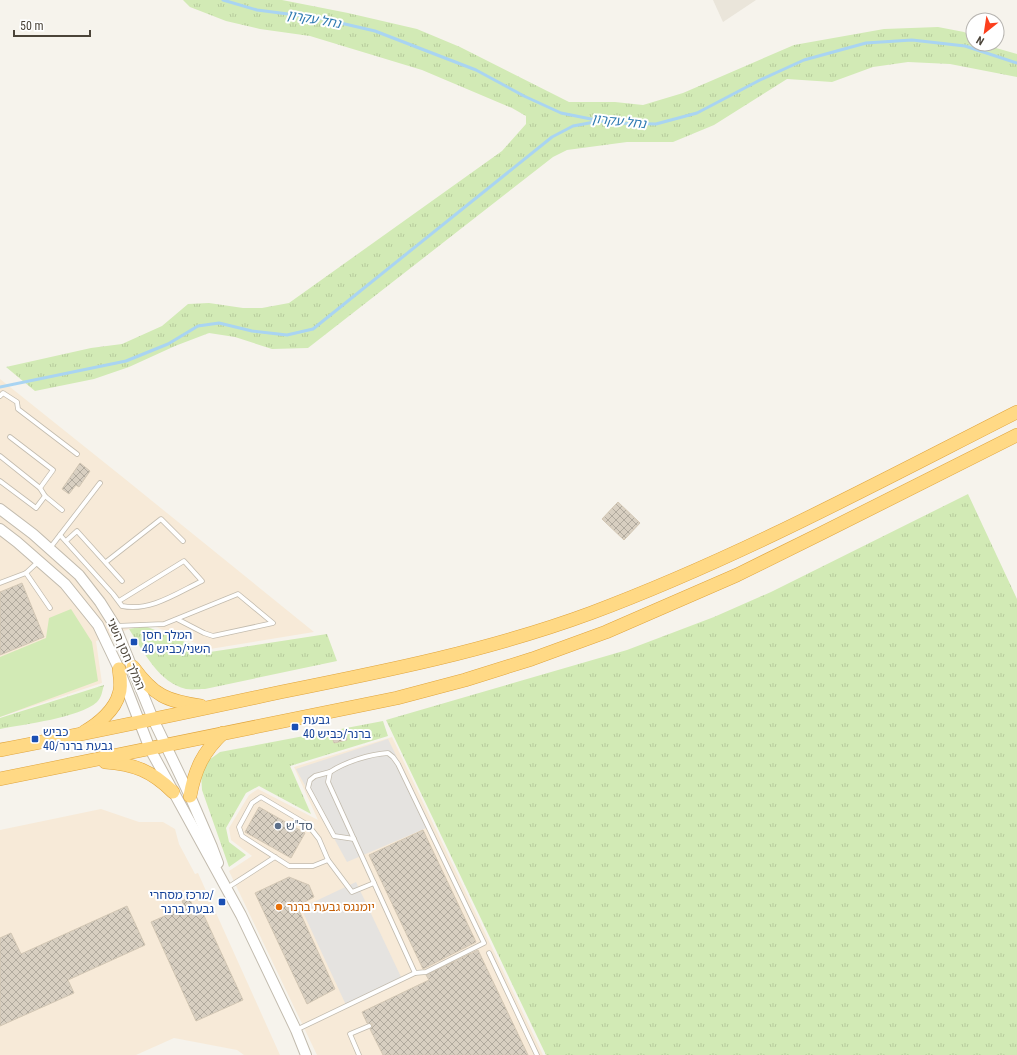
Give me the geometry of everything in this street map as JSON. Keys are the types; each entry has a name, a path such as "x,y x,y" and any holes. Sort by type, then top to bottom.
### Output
{"highway":[{"path":"0,750 140,723 439,658 516,638 590,613 675,580 757,543 1017,412"},
{"path":"0,779 223,733 346,710 411,695 524,661 606,632 766,562 1017,435"},
{"path":"133,667 150,687 158,694 168,699 202,706 217,706"},
{"path":"78,735 94,725 109,712 115,704 119,695 120,687 119,669"},
{"path":"190,796 200,762 211,745 223,733"},
{"path":"85,762 114,762 140,769 159,778 173,792"}],"street":[{"name":"המלך חסן השני","path":"0,509 33,534 79,575 100,602 115,626 153,719 190,796 212,847 227,888"},
{"name":"המלך חסן השני","path":"0,529 40,561 65,584 98,625 119,669 150,749 227,888"},
{"path":"227,888 296,1030 306,1055"}],"lane":[{"path":"0,396 3,393 17,402 18,409 77,454"},
{"path":"10,437 53,470 40,488"},
{"path":"0,456 40,488 45,496 62,510"},
{"path":"0,481 36,508 45,496"},
{"path":"50,549 100,483"},
{"path":"106,562 161,519 183,541"},
{"path":"66,541 77,530 122,582"},
{"path":"60,535 114,594 122,606 133,608 153,604 202,581 184,561 119,601"},
{"path":"0,583 26,573 40,561"},
{"path":"26,573 50,608"},
{"path":"115,626 164,624 238,594 273,623 213,636 177,619"},
{"path":"296,1030 415,973 426,972 484,943 398,764 393,757 388,754 378,754 339,766 330,772 315,776 310,780 308,788 334,836 354,839"},
{"path":"330,772 328,782 415,973"},
{"path":"328,860 313,866 289,866 242,836 239,827 252,803 261,797 308,825 319,839 328,860 352,892 374,883"},
{"path":"227,888 275,857"},
{"path":"488,953 536,1055"},
{"path":"359,1055 350,1034 369,1026"}],"shaded area":[{"path":"713,0 756,0 723,22"},
{"path":"0,379 314,632 210,649 146,623 96,641 102,683 0,717"},
{"path":"392,737 543,1055 317,1055 229,871 252,856 231,840 229,828 249,795 258,789 318,820 294,767"},
{"path":"388,739 431,826 347,862 296,769"},
{"path":"101,809 139,822 163,822 175,829 179,844 195,874 198,873 280,1055 244,1055 237,1050 174,1038 136,1055 0,1055 0,830"},
{"path":"356,882 402,979 346,1005 301,908"}],"green space":[{"path":"183,0 282,0 417,29 460,47 569,102 615,102 643,105 683,93 794,45 884,29 938,27 964,32 965,52 1005,52 1005,51 1017,54 1017,77 950,64 908,62 873,67 832,82 787,79 714,125 673,142 627,142 567,150 553,157 308,348 272,349 235,337 209,333 175,346 129,367 94,379 35,391 6,367 91,348 122,344 162,326 188,304 209,303 243,308 262,308 289,303 502,151 526,124 526,116 512,108 422,70 310,36 260,29 226,21 190,7"},
{"path":"968,494 1017,599 1017,1055 546,1055 386,720 627,650 714,617 771,592"},
{"path":"71,609 92,642 98,681 0,717 0,657 46,638 49,618"},
{"path":"145,626 210,652 327,634 337,661 205,689 186,689 176,686 160,673 146,656 129,629"},
{"path":"104,685 99,700 89,708 51,720 0,729 0,718"},
{"path":"383,721 388,736 290,766 311,814 259,786 246,793 226,828 229,842 246,855 229,867 202,790 201,774 209,760 220,752"}],"building":[{"path":"80,463 90,471 79,487 76,485 69,494 62,489"},
{"path":"618,502 640,523 624,540 602,519"},
{"path":"22,583 44,637 0,655 0,592"},
{"path":"345,730 347,740 334,743 331,734"},
{"path":"259,807 305,833 291,858 245,832"},
{"path":"423,830 476,942 423,969 369,855"},
{"path":"289,877 309,885 314,897 297,906 335,989 307,1004 255,893"},
{"path":"189,898 195,910 200,907 243,1000 196,1021 151,922 185,907 182,901"},
{"path":"127,906 145,945 68,980 74,993 0,1026 0,938 11,933 21,954"},
{"path":"478,950 528,1055 383,1055 370,1029 372,1024 367,1023 362,1012 429,980 426,975"}],"waterway":[{"name":"נחל עקרון","path":"223,0 257,10 319,18 375,31 476,70 524,96 561,113 611,123 656,124 697,113 760,80 804,60 866,43 912,40 965,46 1017,63"},
{"path":"0,387 126,361 168,344 198,326 219,323 252,331 287,335 313,329 552,137 573,126 600,121"}],"place":[{"name":"המלך חסן השני/כביש 40","path":"134,642"},
{"name":"גבעת ברנר/כביש 40","path":"295,727"},
{"name":"כביש 40/גבעת ברנר","path":"35,739"},
{"name":"סד\"ש","path":"278,826"},
{"name":"מרכז מסחרי/ גבעת ברנר","path":"222,902"},
{"name":"יומנגס גבעת ברנר","path":"279,907"}]}
